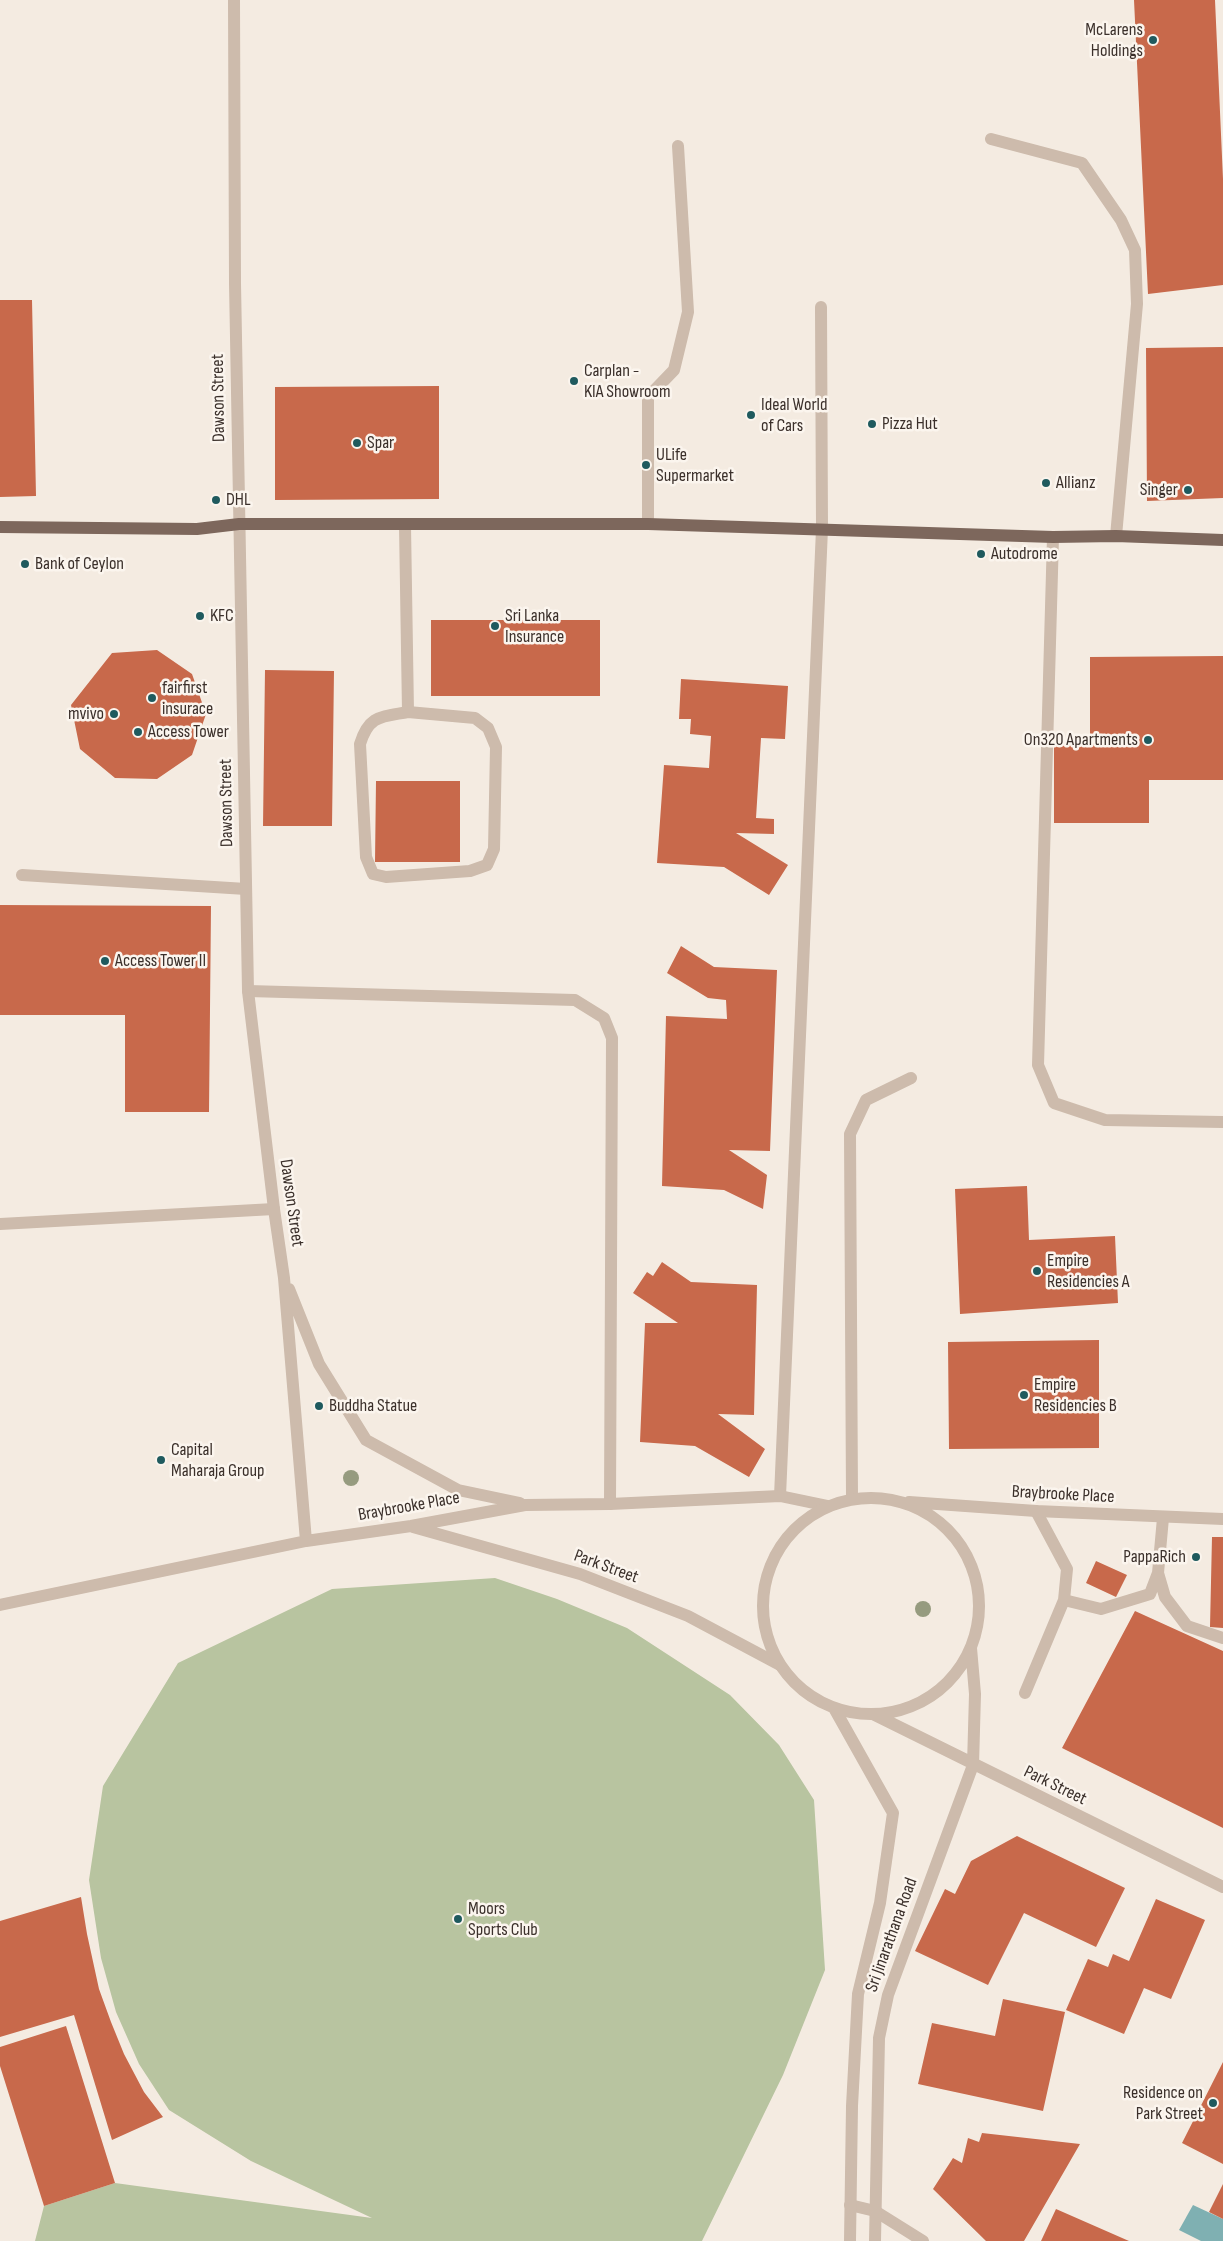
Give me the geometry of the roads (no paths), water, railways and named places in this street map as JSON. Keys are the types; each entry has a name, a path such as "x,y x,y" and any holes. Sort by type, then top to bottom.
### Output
{"main road":[{"path":"0,527 197,530 239,524 648,524 1053,537 1116,536 1223,540"}],"street":[{"name":"Dawson Street","path":"234,0 235,283 248,991 284,1278 306,1542"},
{"path":"991,139 1082,163 1122,220 1135,250 1137,304 1116,536"},
{"path":"648,524 648,397 674,370 688,312 678,146"},
{"path":"780,1496 822,529 822,308"},
{"path":"405,525 408,712"},
{"path":"1053,537 1038,1065 1054,1103 1104,1120 1223,1122"},
{"path":"408,712 475,718 488,728 496,747 494,849 487,866 461,872 386,877 373,874 366,857 360,744 364,730 375,718 408,712"},
{"path":"22,875 246,889"},
{"path":"248,991 576,1000 604,1018 612,1038 610,1504"},
{"path":"852,1499 850,1134 866,1100 911,1078"},
{"path":"0,1224 274,1209"},
{"path":"284,1278 319,1364 366,1440 458,1490 525,1505"},
{"name":"Braybrooke Place","path":"0,1605 306,1542 411,1526 525,1505 610,1504 780,1496 828,1506"},
{"path":"877,1497 901,1501 934,1517 960,1543 976,1576 980,1612 972,1648 955,1674 932,1695 904,1709 873,1714 854,1713 834,1708 804,1691 780,1665 765,1631 763,1593 774,1557 797,1527 828,1506 852,1499 877,1497"},
{"name":"Braybrooke Place","path":"901,1501 1036,1511 1163,1518 1223,1519"},
{"path":"1025,1693 1064,1600 1067,1569 1036,1511"},
{"path":"1064,1600 1101,1610 1150,1594 1158,1573 1163,1518"},
{"name":"Park Street","path":"411,1526 580,1574 688,1616 780,1665"},
{"path":"1158,1573 1165,1597 1187,1626 1223,1638"},
{"name":"Sri Jinarathana Road","path":"875,2241 874,2211 879,2038 886,2003 973,1765 975,1694 972,1648"},
{"name":"Sri Jinarathana Road","path":"834,1708 893,1813 880,1903 858,1994 850,2241"},
{"name":"Park Street","path":"873,1714 1223,1887"},
{"path":"850,2205 874,2211 923,2241"}],"water":[{"path":"1193,2205 1223,2219 1223,2241 1201,2241 1179,2230"}],"place":[{"name":"McLarens Holdings","path":"1153,40"},
{"name":"Carplan - KIA Showroom","path":"574,381"},
{"name":"Ideal World of Cars","path":"751,415"},
{"name":"Pizza Hut","path":"872,424"},
{"name":"Spar","path":"357,443"},
{"name":"ULife Supermarket","path":"646,465"},
{"name":"Allianz","path":"1046,483"},
{"name":"Singer","path":"1188,490"},
{"name":"DHL","path":"216,500"},
{"name":"Autodrome","path":"981,554"},
{"name":"Bank of Ceylon","path":"25,564"},
{"name":"KFC","path":"200,616"},
{"name":"Sri Lanka Insurance","path":"495,626"},
{"name":"fairfirst insurace","path":"152,698"},
{"name":"mvivo","path":"114,714"},
{"name":"Access Tower","path":"138,732"},
{"name":"On320 Apartments","path":"1148,740"},
{"name":"Access Tower II","path":"105,961"},
{"name":"Empire Residencies A","path":"1037,1271"},
{"name":"Empire Residencies B","path":"1024,1395"},
{"name":"Buddha Statue","path":"319,1406"},
{"name":"Capital Maharaja Group","path":"161,1460"},
{"name":"PappaRich","path":"1196,1557"},
{"name":"Moors Sports Club","path":"458,1919"},
{"name":"Residence on Park Street","path":"1213,2103"}]}
